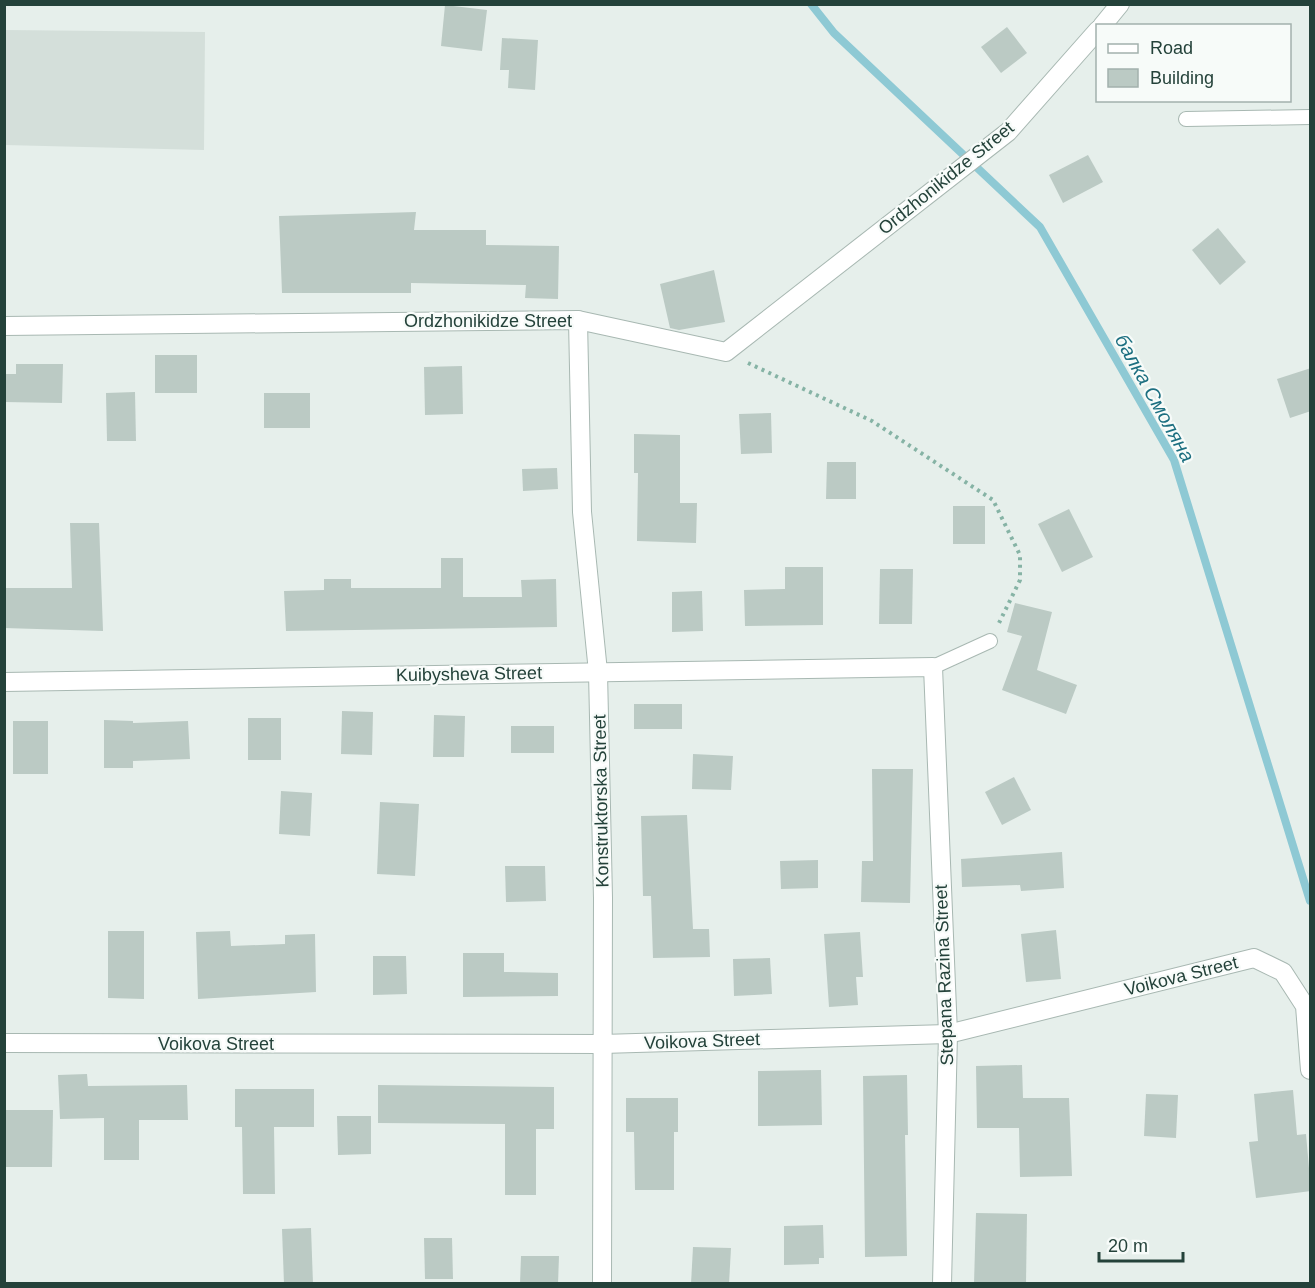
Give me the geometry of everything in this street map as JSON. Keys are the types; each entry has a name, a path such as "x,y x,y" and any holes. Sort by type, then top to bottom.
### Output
{"street":[{"path":"1104,24 1120,4"},
{"name":"Ordzhonikidze Street","path":"4,326 578,320 726,352 1008,132 1096,32"},
{"name":"Konstruktorska Street","path":"578,320 582,512 598,672 603,898 602,1284"},
{"name":"Kuibysheva Street","path":"4,682 933,667"},
{"name":"Stepana Razina Street","path":"933,667 948,1034 942,1284"},
{"name":"Voikova Street","path":"4,1043 602,1044 948,1034 1254,958 1283,972 1305,1006 1310,1070"}],"lane":[{"path":"1186,119 1311,117"},
{"path":"933,667 990,641"}],"path":[{"path":"726,352 872,421 993,500 1020,555 1020,580 990,641"}],"shaded area":[{"path":"5,30 205,32 204,150 5,145"}],"building":[{"path":"445,5 487,10 482,51 441,46"},
{"path":"1007,27 1027,53 1001,73 981,47"},
{"path":"502,38 538,40 535,90 508,88 509,70 500,70"},
{"path":"1088,155 1103,182 1063,203 1049,175"},
{"path":"416,212 414,230 486,230 486,245 559,246 558,299 525,298 526,285 411,283 411,293 282,293 279,216"},
{"path":"1218,228 1246,262 1220,285 1192,250"},
{"path":"714,270 725,322 679,330 670,328 660,284"},
{"path":"155,355 197,355 197,393 155,393"},
{"path":"16,364 63,364 62,403 4,402 4,374 16,374"},
{"path":"462,366 463,414 425,415 424,367"},
{"path":"1311,368 1311,411 1290,418 1277,379"},
{"path":"135,392 136,441 107,441 106,393"},
{"path":"264,393 310,393 310,428 264,428"},
{"path":"771,413 772,453 741,454 739,414"},
{"path":"634,434 680,435 680,503 697,503 696,543 637,541 638,473 634,473"},
{"path":"827,462 856,462 856,499 826,499"},
{"path":"557,468 558,489 523,491 522,469"},
{"path":"953,506 985,506 985,544 953,544"},
{"path":"1069,509 1093,557 1062,572 1038,524"},
{"path":"70,523 99,523 103,631 4,628 4,588 72,588"},
{"path":"441,558 463,558 463,597 522,597 521,580 556,579 557,627 286,631 284,591 324,590 324,579 351,579 351,588 441,588"},
{"path":"785,567 823,567 823,625 745,626 744,590 785,589"},
{"path":"880,569 913,569 912,624 879,624"},
{"path":"702,591 703,631 672,632 672,592"},
{"path":"1015,603 1052,612 1037,670 1077,685 1066,714 1002,690 1022,636 1007,632"},
{"path":"634,704 682,704 682,729 634,729"},
{"path":"342,711 373,712 372,755 341,754"},
{"path":"434,715 465,716 464,757 433,757"},
{"path":"248,718 281,718 281,760 248,760"},
{"path":"104,720 133,721 133,723 188,721 190,759 133,761 133,768 104,768"},
{"path":"13,721 48,721 48,774 13,774"},
{"path":"511,726 554,726 554,753 511,753"},
{"path":"693,754 733,756 731,790 692,789"},
{"path":"872,769 913,769 910,903 861,902 862,861 873,861"},
{"path":"1014,777 1031,810 1002,825 985,792"},
{"path":"281,791 312,793 310,836 279,834"},
{"path":"380,802 419,804 415,876 377,874"},
{"path":"687,815 693,929 709,929 710,957 653,958 651,896 643,896 641,816"},
{"path":"1062,852 1064,888 1021,891 1020,885 962,887 961,859"},
{"path":"818,860 818,888 781,889 780,861"},
{"path":"505,866 545,866 546,901 506,902"},
{"path":"1056,930 1061,979 1026,982 1021,934"},
{"path":"108,931 144,931 144,999 108,998"},
{"path":"230,931 231,946 285,944 285,935 315,934 316,992 198,999 196,932"},
{"path":"860,932 863,977 856,977 858,1005 829,1007 824,934"},
{"path":"463,953 504,953 504,972 558,973 558,996 463,997"},
{"path":"373,956 406,956 407,994 373,995"},
{"path":"770,958 772,994 734,996 733,959"},
{"path":"1022,1065 1023,1098 1069,1098 1072,1176 1020,1177 1019,1128 977,1128 976,1066"},
{"path":"821,1070 822,1125 758,1126 758,1071"},
{"path":"87,1074 88,1086 187,1085 188,1120 139,1120 139,1160 104,1160 104,1118 60,1119 58,1075"},
{"path":"907,1075 908,1135 905,1135 907,1256 865,1257 863,1076"},
{"path":"378,1085 554,1087 554,1129 536,1129 536,1195 505,1195 505,1124 378,1123"},
{"path":"235,1089 314,1089 314,1127 274,1127 275,1194 243,1194 242,1127 235,1127"},
{"path":"1293,1090 1297,1135 1306,1134 1311,1191 1256,1198 1249,1142 1258,1141 1254,1094"},
{"path":"1146,1094 1178,1095 1176,1138 1144,1136"},
{"path":"626,1098 678,1098 678,1132 674,1132 674,1190 635,1190 634,1132 626,1132"},
{"path":"4,1110 53,1110 52,1167 4,1167"},
{"path":"337,1116 371,1116 371,1154 338,1155"},
{"path":"976,1213 1027,1214 1026,1284 974,1284"},
{"path":"823,1225 824,1258 819,1258 819,1264 784,1265 784,1226"},
{"path":"311,1228 313,1284 284,1284 282,1229"},
{"path":"424,1238 452,1238 453,1279 425,1279"},
{"path":"693,1247 731,1248 729,1284 691,1284"},
{"path":"521,1256 559,1256 558,1284 520,1284"}],"waterway":[{"name":"балка Смоляна","path":"811,4 834,33 1040,227 1174,460 1310,901"}]}
